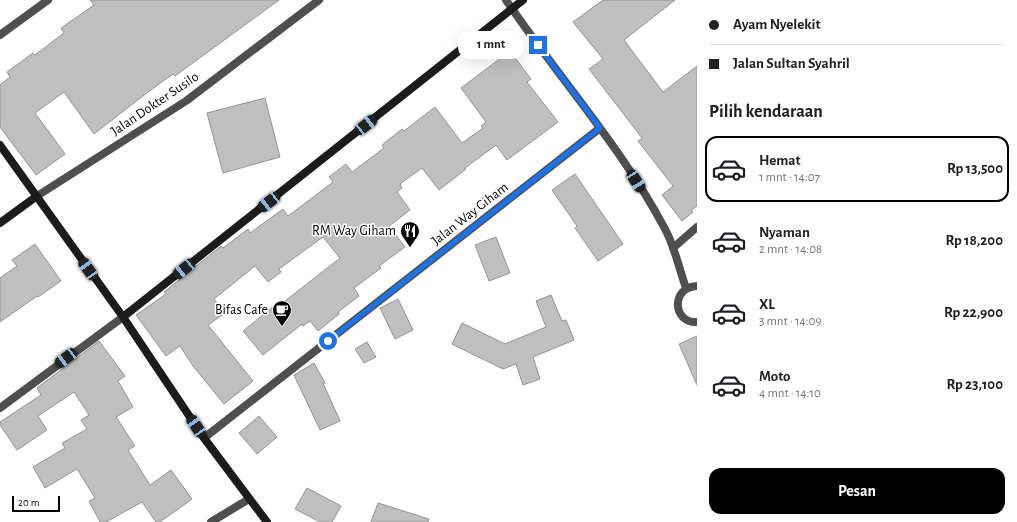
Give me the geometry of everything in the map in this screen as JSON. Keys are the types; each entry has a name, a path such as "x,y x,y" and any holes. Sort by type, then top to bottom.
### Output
{"main road":[{"path":"123,317 523,0"},
{"path":"0,145 123,317 204,438 267,522"},
{"name":"Jalan Dokter Susilo","path":"0,223 37,196"}],"street":[{"path":"0,35 48,0"},
{"name":"Jalan Dokter Susilo","path":"37,196 186,101 319,0"},
{"path":"506,0 600,128 649,201 666,230 686,288"},
{"name":"Jalan Way Giham","path":"204,438 600,128"},
{"path":"673,248 697,227"},
{"path":"697,286 686,288 678,298 679,311 682,316 687,320 697,322"},
{"path":"0,408 123,317"},
{"path":"211,522 249,499"}],"building":[{"path":"90,0 279,0 175,76 173,74 148,92 94,134 64,92 35,113 65,154 36,175 0,127 0,85 10,77 7,72 33,53 35,55 64,33 61,28 94,5"},
{"path":"603,0 675,0 624,40 663,92 697,66 697,206 691,210 693,212 682,221 662,195 673,186 638,141 642,138 589,69 603,59 573,22"},
{"path":"510,51 531,79 527,82 558,122 507,160 496,145 439,190 422,168 400,184 402,188 397,192 410,210 389,226 405,247 379,266 381,268 354,288 359,296 338,312 339,314 318,331 310,321 303,326 302,324 263,355 243,331 274,306 276,308 340,258 323,237 279,269 281,272 268,282 255,266 214,299 225,313 208,325 253,381 224,404 193,366 180,346 166,356 136,315 166,294 164,292 221,246 223,248 248,229 250,233 283,209 288,216 333,182 329,177 346,164 352,172 384,148 382,145 402,129 404,131 435,107 462,143 483,128 481,126 486,122 461,88"},
{"path":"265,98 280,157 223,173 207,113"},
{"path":"575,174 623,244 598,261 575,228 577,226 552,190"},
{"path":"496,237 510,273 489,281 475,245"},
{"path":"35,244 61,281 0,322 0,278 17,266 12,260"},
{"path":"551,295 562,321 566,320 574,340 533,357 540,379 523,385 516,364 503,369 452,344 462,323 505,344 546,327 536,301"},
{"path":"398,299 413,330 395,339 380,308"},
{"path":"697,336 697,385 679,344"},
{"path":"99,341 125,376 118,381 133,407 116,417 135,446 128,450 150,485 171,470 192,499 160,522 156,522 142,502 106,522 100,522 89,501 95,498 77,469 45,488 33,467 65,448 62,443 87,429 81,420 89,415 74,392 38,416 47,430 17,450 0,425 0,422 41,395 37,388"},
{"path":"367,342 376,357 364,363 355,349"},
{"path":"314,363 325,383 323,383 340,421 320,430 294,375"},
{"path":"259,416 277,437 257,454 239,433"},
{"path":"307,488 341,506 332,522 320,522 295,509"},
{"path":"378,503 429,519 428,522 371,522"}],"place":[{"name":"RM Way Giham","path":"410,248"},
{"name":"Bifas Cafe","path":"282,327"}],"route":[{"path":"328,341 600,128 538,45"}]}
